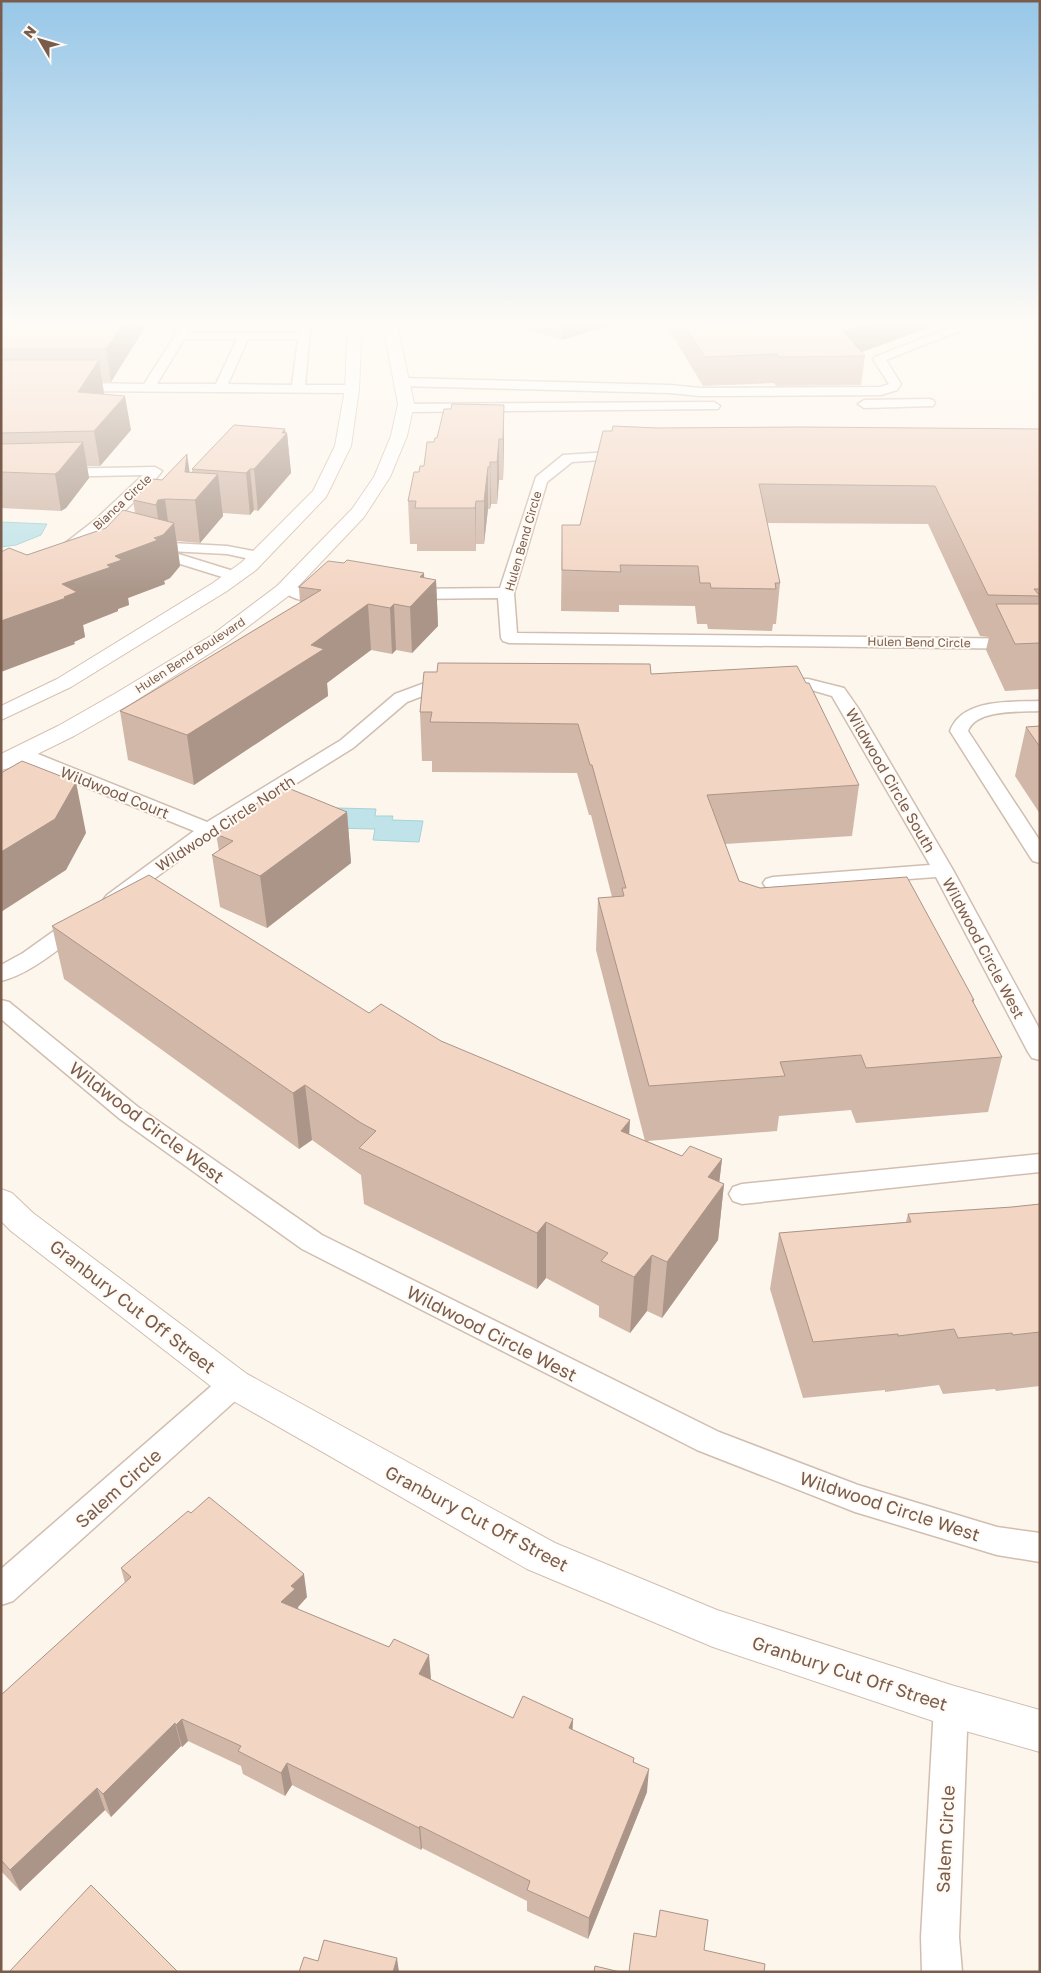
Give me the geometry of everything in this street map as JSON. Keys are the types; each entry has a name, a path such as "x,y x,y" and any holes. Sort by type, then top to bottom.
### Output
{"street":[{"path":"1,714 64,683 143,637 235,576 259,556 320,493 343,446 348,412"},
{"name":"Hulen Bend Boulevard","path":"1,763 74,726 182,664 313,570 358,513 382,477 399,436 404,412"},
{"path":"259,556 313,570"},
{"path":"235,576 287,587"},
{"name":"Granbury Cut Off Street","path":"1,1201 22,1222 234,1384 541,1556 713,1628 951,1706 1040,1731"}],"lane":[{"name":"Hulen Bend Circle","path":"643,455 603,455 568,458 541,480 506,593 508,638 1040,644"},
{"name":"Bianca Circle","path":"1,474 155,471 130,498 85,537 53,559"},
{"name":"Bianca Circle","path":"85,537 102,540"},
{"path":"235,576 137,546 227,550 259,556"},
{"path":"287,587 303,596 346,597"},
{"path":"395,590 431,593 506,593"},
{"name":"Wildwood Circle North","path":"1,974 31,958 208,830 347,744 401,698 428,688 462,683"},
{"name":"Wildwood Circle South","path":"759,684 808,684 838,692 943,870"},
{"path":"1040,706 999,708 980,712 962,723 959,731 1040,857"},
{"name":"Wildwood Court","path":"21,754 208,830"},
{"path":"773,883 943,870"},
{"name":"Wildwood Circle West","path":"943,870 1040,1052"},
{"name":"Wildwood Circle West","path":"1,1007 129,1113 312,1242 708,1441 855,1498 997,1541 1040,1548"},
{"path":"742,1194 1040,1163"},
{"name":"Salem Circle","path":"1,1590 234,1384"},
{"name":"Salem Circle","path":"942,1972 940,1937 951,1706"}],"water":[{"path":"1,522 47,524 41,535 16,545 1,547"},
{"path":"337,808 376,809 375,816 393,816 392,820 423,821 419,842 373,840 375,829 331,828"}],"building":[{"path":"1,412 111,412 94,431 1,433"},
{"path":"443,412 504,412 503,439 499,439 497,462 490,462 484,501 476,501 475,508 415,508 416,501 408,501 414,472 419,472 420,466 424,466 427,442 434,442 435,438 437,438"},
{"path":"234,425 285,429 282,433 287,433 254,469 250,469 246,473 192,469"},
{"path":"613,426 657,428 1040,429 1040,589 1034,589 1040,596 988,595 935,486 759,484 780,583 775,583 776,589 711,588 710,583 700,583 698,566 620,565 621,572 562,570 562,525 580,525 603,431 612,431"},
{"path":"83,442 55,474 1,472 1,444"},
{"path":"187,454 185,472 218,474 195,500 165,499 158,500 156,505 133,500 153,479 162,480"},
{"path":"123,510 174,523 163,535 154,538 158,540 115,556 122,560 107,565 111,567 62,584 77,592 64,597 66,598 1,621 1,552 9,548 27,555 106,528"},
{"path":"347,560 424,573 420,577 436,580 410,607 394,604 390,608 368,604 311,645 324,649 187,735 120,711 321,590 299,587 328,561 344,563"},
{"path":"996,604 1040,604 1040,643 1015,644"},
{"path":"438,663 650,664 651,674 797,666 806,683 809,683 859,785 707,795 739,881 760,888 907,877 974,1000 972,1000 1002,1057 866,1068 861,1055 780,1062 785,1076 649,1086 598,898 624,896 622,888 626,888 592,765 590,765 578,724 430,722 432,712 420,712 424,672 437,672"},
{"path":"1040,726 1040,747 1026,727"},
{"path":"22,761 76,782 55,819 1,852 1,773"},
{"path":"283,786 347,812 260,876 212,855 233,841 216,834 237,820 233,819"},
{"path":"149,875 369,1013 381,1004 441,1041 630,1120 621,1131 682,1156 690,1146 722,1159 708,1177 724,1184 667,1262 652,1255 634,1277 601,1261 608,1253 546,1222 537,1233 359,1148 376,1131 305,1085 293,1093 52,926"},
{"path":"1040,1204 1040,1332 958,1338 954,1329 898,1336 898,1334 813,1342 779,1233 911,1222 908,1214"},
{"path":"209,1497 304,1574 291,1586 295,1589 281,1602 389,1647 394,1639 429,1655 419,1674 513,1718 523,1696 573,1719 569,1728 634,1758 633,1762 649,1769 589,1918 527,1890 530,1881 420,1826 419,1828 287,1763 281,1773 238,1751 241,1746 182,1719 176,1725 175,1723 103,1794 97,1788 10,1870 1,1860 1,1695 131,1577 121,1568 188,1511 191,1513"},
{"path":"91,1885 178,1972 9,1972"},
{"path":"660,1910 708,1920 704,1950 765,1964 764,1972 629,1972 634,1933 656,1937"},
{"path":"324,1940 397,1958 393,1972 299,1972 304,1957 318,1961"},
{"path":"595,1966 620,1972 594,1972"}]}
